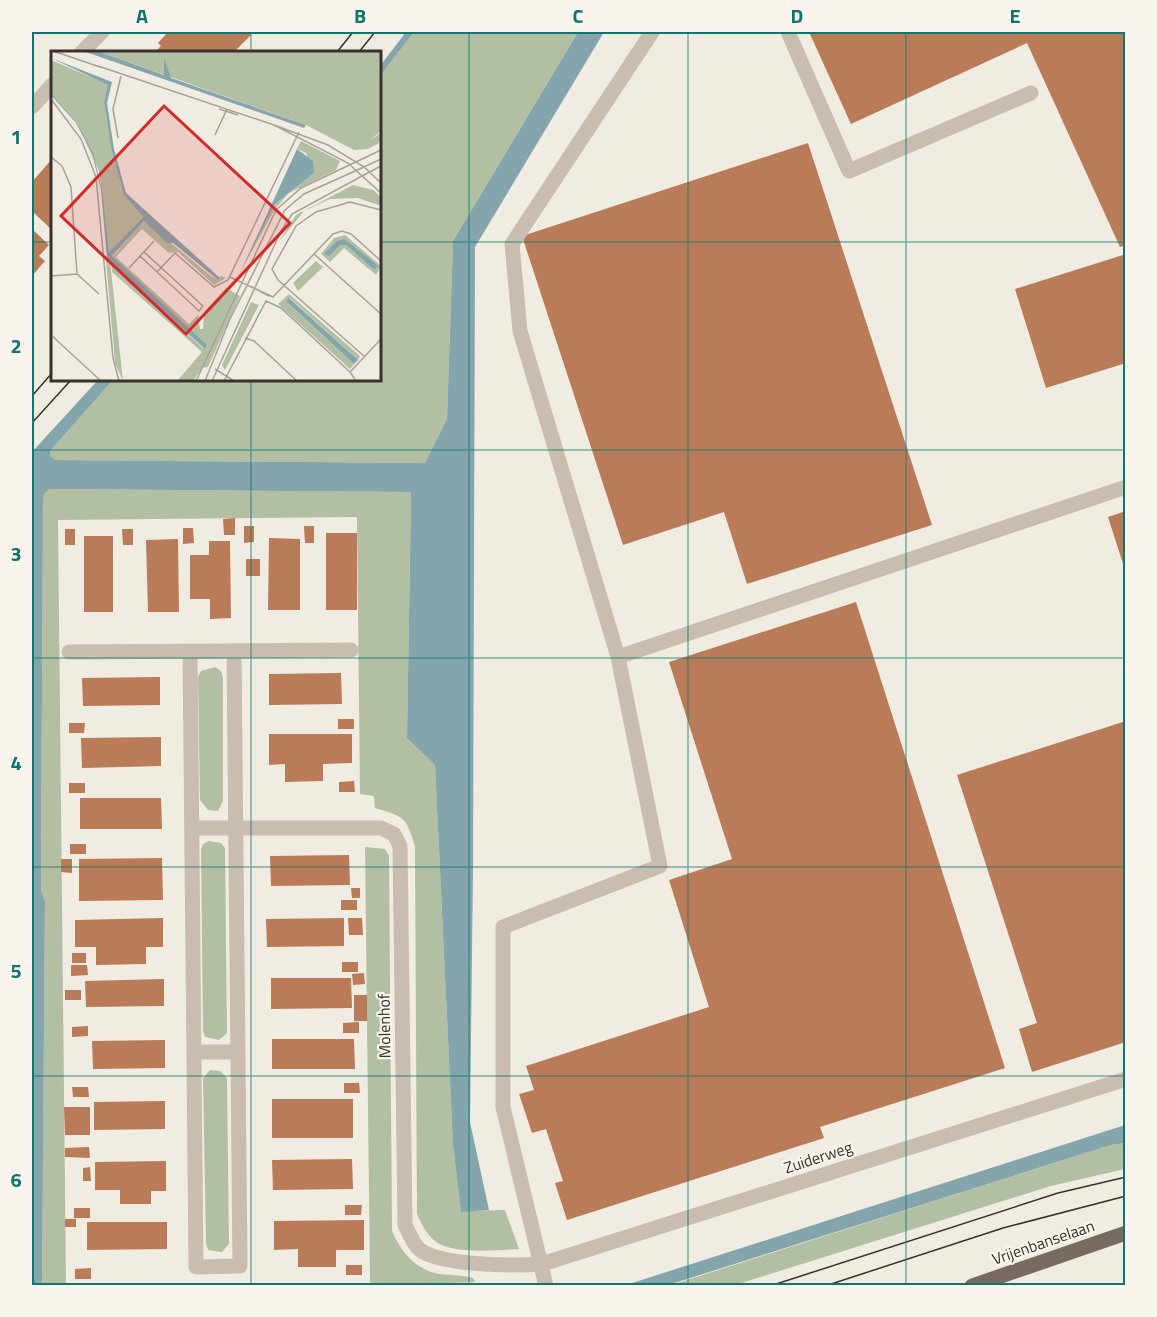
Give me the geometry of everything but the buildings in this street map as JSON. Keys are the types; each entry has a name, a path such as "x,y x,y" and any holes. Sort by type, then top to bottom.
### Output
{"main road":[{"name":"Vrijenbanselaan","path":"972,1286 1125,1233"}],"street":[{"path":"83,51 102,32"},
{"path":"546,1286 503,1107 504,927 660,866 618,657 520,331 512,244 652,32"},
{"path":"788,32 849,171 1031,93"},
{"path":"32,107 51,86"},
{"path":"618,657 1125,487"},
{"path":"69,652 351,650"},
{"path":"190,651 196,1267 240,1266 234,651"},
{"name":"Molenhof","path":"193,828 381,828 394,834 400,846 405,1225 419,1248 442,1259 520,1266 542,1264"},
{"path":"194,1052 238,1052"},
{"name":"Zuiderweg","path":"542,1264 1125,1078"}],"green space":[{"path":"414,32 578,32 453,241 447,419 425,463 56,460 50,456 50,451 112,381 381,381 381,75"},
{"path":"50,489 411,492 407,738 435,765 453,1145 461,1211 505,1210 519,1249 476,1251 443,1245 429,1235 417,1214 415,847 403,819 375,808 374,796 360,794 357,517 58,520 66,1285 42,1285 45,901 41,890 43,495"},
{"path":"215,667 221,671 223,678 223,801 218,811 208,810 200,800 198,677 201,671"},
{"path":"209,841 221,843 225,848 227,1033 219,1040 205,1037 203,1031 201,850 203,844"},
{"path":"365,847 385,849 389,856 392,1231 399,1245 420,1267 435,1273 473,1278 475,1282 372,1286 370,1281"},
{"path":"210,1070 220,1071 227,1078 229,1244 222,1252 208,1250 206,1243 203,1078"},
{"path":"1125,1143 1125,1169 1051,1186 735,1285 668,1286 1111,1145"}],"water":[{"path":"406,32 414,32 381,75 381,65"},
{"path":"578,32 604,32 475,247 470,1122 489,1210 461,1212 453,1145 435,765 407,738 411,492 50,489 43,495 41,890 45,901 42,1285 32,1285 32,452 97,381 112,381 50,451 50,456 56,460 425,463 447,419 453,241"},
{"path":"1125,1125 1125,1143 1111,1145 668,1285 626,1285"}],"tram line":[{"path":"338,51 353,32"},
{"path":"360,51 375,32"},
{"path":"32,396 51,374"},
{"path":"32,423 70,381"},
{"path":"770,1286 1058,1193 1126,1177"},
{"path":"825,1286 1003,1228 1126,1196"}]}
